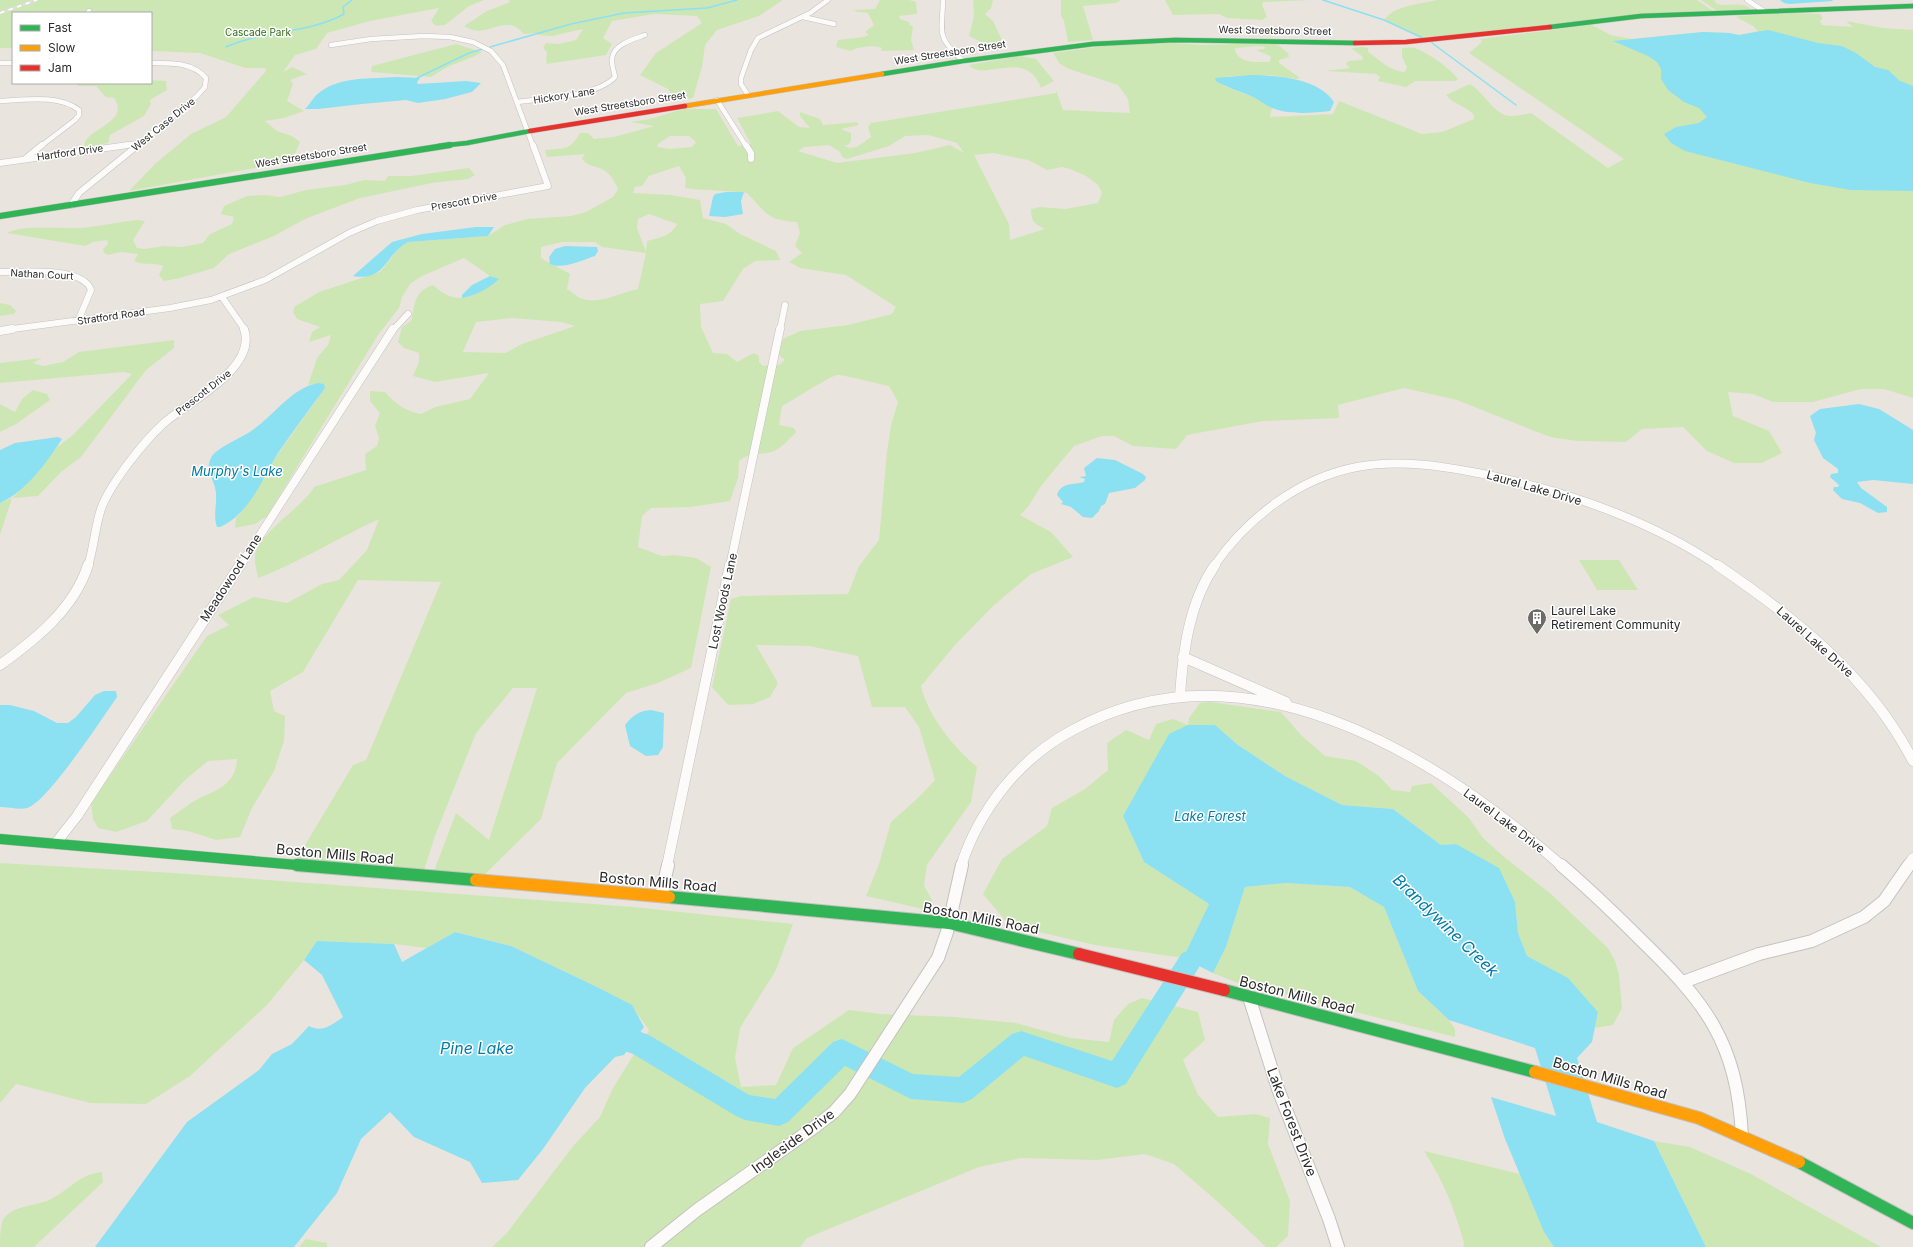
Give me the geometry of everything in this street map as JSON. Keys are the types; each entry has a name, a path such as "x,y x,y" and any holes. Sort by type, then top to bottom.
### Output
{"main road":[{"name":"West Streetsboro Street","path":"0,216 435,146 467,143 529,131 748,95 1056,48 1121,42 1175,40 1394,42 1467,37 1626,17 1913,6"},
{"name":"Boston Mills Road","path":"0,839 814,909 950,924 1067,950 1483,1057 1699,1118 1811,1167 1913,1223"}],"street":[{"path":"748,95 741,84 741,78 754,43 764,35 803,17 828,0"},
{"path":"943,0 942,37 946,45 963,61"},
{"path":"1746,0 1764,11"},
{"path":"803,17 834,24"},
{"name":"Hickory Lane","path":"518,102 591,91 605,87 610,84 615,77 612,60 615,52 628,43 646,35"},
{"path":"331,45 370,39 407,36 439,36 474,43 499,56 529,131"},
{"path":"0,63 12,63"},
{"name":"West Case Drive","path":"71,205 75,197 197,96 206,84 204,76 195,69 174,64 152,63"},
{"path":"717,100 751,152 750,159"},
{"path":"0,101 62,102 75,105 79,110 79,115 75,120 28,155 25,159"},
{"name":"Prescott Drive","path":"0,665 40,633 76,590 86,572 101,509 105,500 155,432 171,417 226,375 242,357 247,347 247,335 222,296 265,280 349,233 376,221 417,210 548,186 529,131"},
{"name":"Hartford Drive","path":"0,163 140,143"},
{"name":"Nathan Court","path":"0,272 67,274 80,277 91,286 91,294 78,321"},
{"name":"Stratford Road","path":"0,331 170,308 222,296"},
{"name":"Lost Woods Lane","path":"661,896 785,305"},
{"name":"Meadowood Lane","path":"55,844 77,816 396,325 408,314"},
{"name":"Laurel Lake Drive","path":"1180,696 1183,657 1192,610 1205,580 1225,550 1237,536 1273,505 1311,482 1357,467 1396,463 1445,467 1518,481 1586,502 1669,538 1735,577 1794,621 1826,649 1856,679 1894,726 1913,761"},
{"name":"Laurel Lake Drive","path":"1183,657 1275,696 1294,707"},
{"name":"Laurel Lake Drive","path":"950,924 959,874 968,847 985,814 1009,780 1022,766 1056,738 1096,716 1141,702 1180,696 1248,698 1294,707 1356,729 1386,745 1480,801 1541,848 1590,890 1683,982 1702,1005 1721,1042 1732,1068 1741,1114 1742,1136"},
{"path":"1683,982 1759,954 1812,941 1864,917 1884,900 1913,858"},
{"name":"Ingleside Drive","path":"651,1247 693,1213 817,1127 839,1108 878,1054 938,958 950,924"},
{"name":"Lake Forest Drive","path":"1249,997 1278,1089 1329,1219 1338,1247"}],"green space":[{"path":"0,0 32,0 0,12"},
{"name":"Cascade Park","path":"37,0 484,0 469,6 445,25 436,26 431,21 439,8 370,21 327,33 316,49 295,55 283,72 292,67 307,74 290,80 293,84 287,101 304,111 284,118 265,121 277,131 292,136 300,142 292,161 129,191 155,164 191,134 226,117 266,71 265,68 245,68 200,53 152,51 152,12 12,12 12,48 0,48 0,13"},
{"path":"509,0 783,0 759,16 717,30 705,45 702,67 693,98 676,101 668,89 640,75 656,53 702,23 697,16 654,14 612,21 603,38 612,44 606,55 547,64 547,52 543,48 546,43 559,44 576,40 583,29 552,36 539,35 538,33 524,34 519,29 508,25 478,31 464,26 487,11 510,2"},
{"path":"880,0 909,0 916,2 917,14 899,16 900,19 909,22 909,24 913,27 911,40 914,50 881,51 882,48 879,47 866,47 857,48 850,51 836,47 838,40 869,35 865,32 874,25 868,13 853,10 875,9"},
{"path":"973,0 993,0 991,8 985,14 993,21 1002,40 1000,44 989,46 969,36 974,16"},
{"path":"1061,0 1121,0 1116,3 1083,6 1093,40 1068,42 1064,21 1061,16"},
{"path":"1165,0 1312,0 1263,2 1262,5 1267,17 1262,20 1227,18 1219,14 1173,15"},
{"path":"1437,0 1697,0 1713,11 1622,16 1493,32 1421,37 1384,20 1389,15 1401,8"},
{"path":"1701,0 1714,0 1717,4 1721,5 1738,4 1750,8 1750,10 1717,11"},
{"path":"1791,13 1820,14 1823,18 1820,21 1822,25 1853,27 1846,21 1883,28 1913,30 1913,398 1884,389 1861,389 1813,402 1773,402 1753,394 1728,392 1733,416 1769,431 1782,453 1762,463 1734,463 1707,451 1683,427 1642,429 1626,442 1577,441 1550,437 1457,400 1404,388 1338,405 1339,418 1263,421 1187,435 1176,449 1133,446 1114,436 1102,436 1074,446 1041,486 1028,507 1020,515 1051,532 1073,557 1031,574 993,606 955,645 921,686 930,709 943,731 959,750 977,767 971,802 927,865 924,886 932,900 927,910 866,896 879,864 891,822 920,796 935,780 919,727 905,707 872,707 858,656 809,646 756,645 778,683 770,697 753,704 728,705 712,687 731,599 741,596 848,594 859,566 879,540 887,452 891,425 898,402 889,386 841,375 833,376 782,406 779,425 794,428 796,432 783,445 774,451 748,456 739,461 738,478 730,501 691,507 651,508 642,516 638,547 662,556 675,555 696,558 711,567 691,668 658,683 626,693 557,763 541,819 485,874 434,871 456,813 489,840 537,688 513,688 476,733 435,836 424,870 296,860 353,765 366,760 441,582 358,580 303,672 270,691 274,711 285,716 284,741 274,771 252,808 240,837 216,840 188,831 172,829 170,818 193,802 224,786 233,775 236,768 237,759 208,761 185,780 147,821 116,832 98,828 93,819 91,803 207,636 229,625 218,615 254,597 287,603 322,584 339,580 367,550 379,519 289,565 258,578 255,561 258,547 264,538 301,503 314,487 366,470 365,454 377,446 379,438 375,426 380,413 370,401 370,391 385,392 401,406 410,411 421,414 435,407 470,399 489,373 435,382 413,376 419,362 419,353 404,348 398,342 402,327 411,321 416,299 422,291 433,285 441,292 449,296 465,298 480,291 493,277 464,258 422,276 410,284 402,297 399,308 378,335 267,516 255,524 235,528 236,518 244,509 278,454 325,388 318,383 308,385 317,358 328,345 331,335 309,342 312,332 320,327 297,319 293,312 294,307 319,292 380,272 401,246 408,242 488,236 505,225 527,219 571,216 586,212 613,197 618,189 610,175 602,169 589,164 582,159 585,154 547,157 545,150 566,148 573,143 580,133 588,133 594,139 614,137 654,126 630,122 650,119 683,109 716,109 738,146 751,144 737,118 778,111 799,127 810,128 800,116 800,112 820,119 823,125 857,122 859,125 841,129 851,133 851,141 848,145 844,145 849,148 857,147 871,137 868,127 871,123 1056,93 1056,90 1063,110 1130,113 1128,99 1118,85 1069,69 1060,64 1053,53 1109,45 1172,43 1203,45 1270,43 1278,45 1288,53 1289,57 1279,60 1279,63 1300,78 1296,79 1270,75 1229,76 1222,85 1253,97 1272,108 1270,117 1333,114 1339,101 1422,134 1442,132 1474,119 1474,115 1471,112 1452,101 1446,95 1470,84 1475,87 1495,109 1501,113 1512,116 1531,113 1608,168 1624,159 1469,53 1482,42 1480,39 1592,25 1611,35 1631,39 1703,32 1739,35 1758,31 1753,26 1736,17","holes":["1265,47 1264,49 1256,50 1270,56 1271,59 1269,62 1248,61 1239,57 1235,48","928,135 957,143 964,153 950,145 915,153 837,163 798,151 804,147 829,145 840,152 842,157 847,159 889,146 905,136","670,136 689,136 696,142 692,147 670,149 657,147 658,144","993,153 1028,160 1047,170 1062,167 1070,169 1086,176 1098,185 1102,193 1098,203 1065,209 1040,207 1031,209 1034,222 1045,229 1010,240 1009,224 974,155","679,166 686,178 685,188 747,193 768,215 779,220 797,222 800,233 795,246 802,253 789,262 800,268 846,275 896,307 892,314 848,325 800,331 783,339 778,354 785,360 779,365 763,366 759,362 759,356 754,353 737,362 727,354 713,353 701,327 700,304 723,301 743,269 755,261 780,260 776,251 740,234 726,224 703,218 700,200 671,195 633,193 635,187 642,186 649,176","649,214 677,224 668,234 647,241 646,252 637,228 638,219","562,242 595,242 602,247 646,253 638,289 609,298 594,300 580,298 567,289 570,274 541,258 541,247","512,318 561,322 575,326 522,344 505,353 463,352 476,322"]},
{"path":"456,44 482,52 447,67 431,77 371,72 372,66"},
{"path":"1351,48 1368,48 1368,52 1385,65 1394,70 1405,72 1407,67 1402,57 1402,48 1414,48 1438,61 1450,70 1458,79 1455,81 1415,81 1406,87 1378,81 1380,77 1376,74 1325,71 1350,68 1346,64 1349,61 1362,60 1363,57"},
{"path":"1020,56 1036,59 1054,81 1041,88 1034,76 1026,70 1016,67 984,70 976,69 969,65"},
{"path":"152,80 166,81 167,90 150,100 151,104 144,116 110,135 108,143 83,148 91,135 110,122 117,112 118,105 114,98 106,97 96,86 78,86 77,84 152,84"},
{"path":"469,168 475,175 468,179 432,183 360,198 305,219 274,236 229,254 214,268 164,281 159,275 163,266 134,261 138,254 121,252 108,255 104,253 103,249 108,244 107,240 93,242 85,246 7,233 14,230 33,228 81,228 137,220 145,221 133,240 137,248 144,249 164,246 182,247 203,243 210,234 232,224 234,217 221,214 224,206 247,196 264,195 280,197 306,190 345,185 365,180 385,181 388,176 411,176"},
{"path":"0,303 10,305 16,311 14,314 0,316"},
{"path":"174,340 174,348 146,370 81,457 61,472 38,496 12,498 28,483 56,448 73,435 132,374 124,372 0,383 0,363 42,358 33,363 43,366 63,362 79,352"},
{"path":"33,390 47,394 50,400 16,424 0,432 0,404 15,412 22,399"},
{"path":"12,498 0,535 0,503"},
{"path":"1579,560 1619,560 1638,590 1597,590"},
{"path":"1210,702 1281,712 1301,735 1325,756 1356,761 1379,776 1392,790 1410,792 1412,786 1431,783 1469,818 1483,838 1551,894 1608,948 1615,961 1619,974 1622,1008 1613,1025 1595,1028 1598,1012 1568,979 1527,956 1518,933 1515,902 1456,844 1441,845 1393,809 1342,805 1285,776 1238,745 1215,725 1140,787 1123,816 1144,862 1209,904 1183,958 1095,945 1009,925 983,894 1002,859 1047,826 1052,808 1085,789 1108,770 1107,743 1126,730 1149,740 1156,724 1173,719 1188,725 1189,718 1200,703"},
{"path":"0,863 174,873 634,907 793,924 776,970 740,1028 735,1058 741,1087 776,1085 793,1048 849,1010 882,1014 954,1017 1016,1023 1070,1038 1109,1042 1114,1020 1128,1004 1142,998 1198,1012 1205,1040 1183,1060 1198,1095 1218,1117 1255,1114 1270,1118 1268,1144 1290,1201 1288,1236 1276,1247 1266,1247 1218,1202 1174,1164 1145,1154 1097,1160 1021,1158 979,1167 807,1238 800,1247 492,1247 506,1234 574,1145 600,1117 613,1088 649,1030 631,1005 511,946 455,932 427,948 394,944 317,941 304,960 267,1005 190,1076 146,1104 90,1103 16,1084 0,1103"},
{"path":"1286,883 1350,887 1384,907 1418,991 1449,1020 1455,1029 1455,1037 1235,982 1213,973 1226,947 1245,887"},
{"path":"1654,1141 1690,1147 1751,1174 1881,1247 1706,1247"},
{"path":"1424,1151 1520,1174 1544,1232 1554,1247 1463,1247 1464,1243 1448,1196"},
{"path":"102,1172 103,1182 34,1247 0,1247 0,1232 2,1224 4,1218 9,1214 19,1208 49,1200 86,1176"},
{"path":"306,1239 327,1243 327,1247 299,1247"}],"water":[{"path":"1780,0 1832,0 1833,1 1789,4"},
{"path":"1768,30 1818,43 1842,46 1856,53 1875,67 1888,70 1900,81 1913,86 1913,191 1851,190 1810,183 1685,151 1671,143 1664,134 1676,127 1699,123 1707,117 1699,108 1684,102 1668,90 1661,79 1661,69 1657,62 1648,56 1613,41 1703,32 1739,35"},
{"path":"1250,75 1284,77 1307,83 1327,94 1334,102 1330,111 1308,113 1286,112 1272,108 1253,97 1225,86 1216,81 1215,78"},
{"path":"396,77 420,78 417,82 418,84 466,81 481,83 472,92 445,99 418,103 406,100 305,109 318,94 338,83 356,79"},
{"path":"726,192 744,192 741,201 743,214 725,217 709,216 715,194"},
{"path":"476,227 494,227 488,236 408,242 394,253 379,271 364,277 353,276 392,242 422,234"},
{"path":"565,246 597,247 598,251 595,256 572,264 555,266 550,264 549,257 555,249"},
{"path":"490,276 499,279 482,291 462,298 462,295 472,285"},
{"name":"Murphy's Lake","path":"318,383 324,384 325,388 278,453 247,505 231,521 217,527 215,519 216,493 209,471 209,463 211,458 218,450 262,423 284,402 300,390"},
{"path":"1859,404 1879,409 1913,430 1913,484 1873,480 1857,482 1861,488 1887,507 1887,512 1878,513 1860,503 1842,499 1833,490 1834,487 1838,487 1839,485 1830,477 1831,474 1838,473 1838,469 1823,458 1814,440 1816,433 1810,416 1820,409"},
{"path":"58,437 62,439 35,476 10,498 0,503 0,450 15,443"},
{"path":"1097,458 1115,460 1146,477 1145,480 1135,488 1109,493 1105,504 1101,506 1099,511 1092,518 1083,517 1071,507 1061,504 1063,502 1057,495 1065,486 1084,482 1085,479 1079,477 1086,476 1084,468"},
{"path":"104,691 116,691 117,697 88,740 48,791 36,803 24,809 0,807 0,705 10,705 34,711 57,723 68,723 76,717 95,695"},
{"path":"651,710 664,713 663,747 658,755 646,756 630,746 625,725 636,714"},
{"name":"Lake Forest","path":"1188,725 1215,725 1238,745 1285,776 1342,805 1393,809 1441,845 1456,844 1499,868 1515,902 1518,933 1527,956 1568,978 1598,1012 1592,1042 1577,1058 1597,1122 1654,1141 1706,1247 1554,1247 1544,1232 1505,1139 1491,1097 1556,1116 1535,1048 1449,1020 1418,991 1384,907 1350,887 1286,883 1245,887 1226,947 1213,973 1183,958 1209,904 1144,862 1123,816 1169,734"},
{"name":"Pine Lake","path":"455,932 511,946 597,987 632,1005 644,1027 624,1055 615,1057 585,1088 543,1149 518,1180 482,1183 470,1162 414,1137 390,1112 361,1139 337,1193 294,1247 95,1247 187,1122 259,1070 272,1054 292,1044 309,1026 318,1029 327,1027 343,1017 322,975 304,960 317,941 394,944 402,962"}],"waterway":[{"path":"226,47 255,37 301,29 330,20 344,14 343,7 352,0"},
{"path":"490,47 571,24 624,13 707,8 737,0"},
{"path":"1323,0 1384,20 1425,39"},
{"path":"1432,43 1516,105"},
{"path":"417,78 469,53 483,49"},
{"path":"610,1033 640,1044 745,1107 779,1113 842,1051 911,1086 963,1090 1021,1043 1117,1075 1190,961"}],"railway":[{"path":"0,13 37,0"}],"traffic: fast":[{"path":"1550,27 1641,16 1913,6"},
{"path":"882,74 963,61 1093,44 1175,40 1355,43"},
{"path":"0,216 435,146 467,143 530,131"},
{"path":"0,839 476,880"},
{"path":"669,897 949,923 1079,954"},
{"path":"1224,990 1535,1072"},
{"path":"1799,1162 1913,1223"}],"traffic: slow":[{"path":"685,106 882,74"},
{"path":"476,880 669,897"},
{"path":"1535,1072 1699,1118 1799,1162"}],"traffic: jam":[{"path":"1355,43 1406,42 1550,27"},
{"path":"530,131 685,106"},
{"path":"1079,954 1224,990"}],"place":[{"name":"Laurel Lake Retirement Community","path":"1537,635"}],"water label":[{"name":"Brandywine Creek","path":"1446,925"}]}
